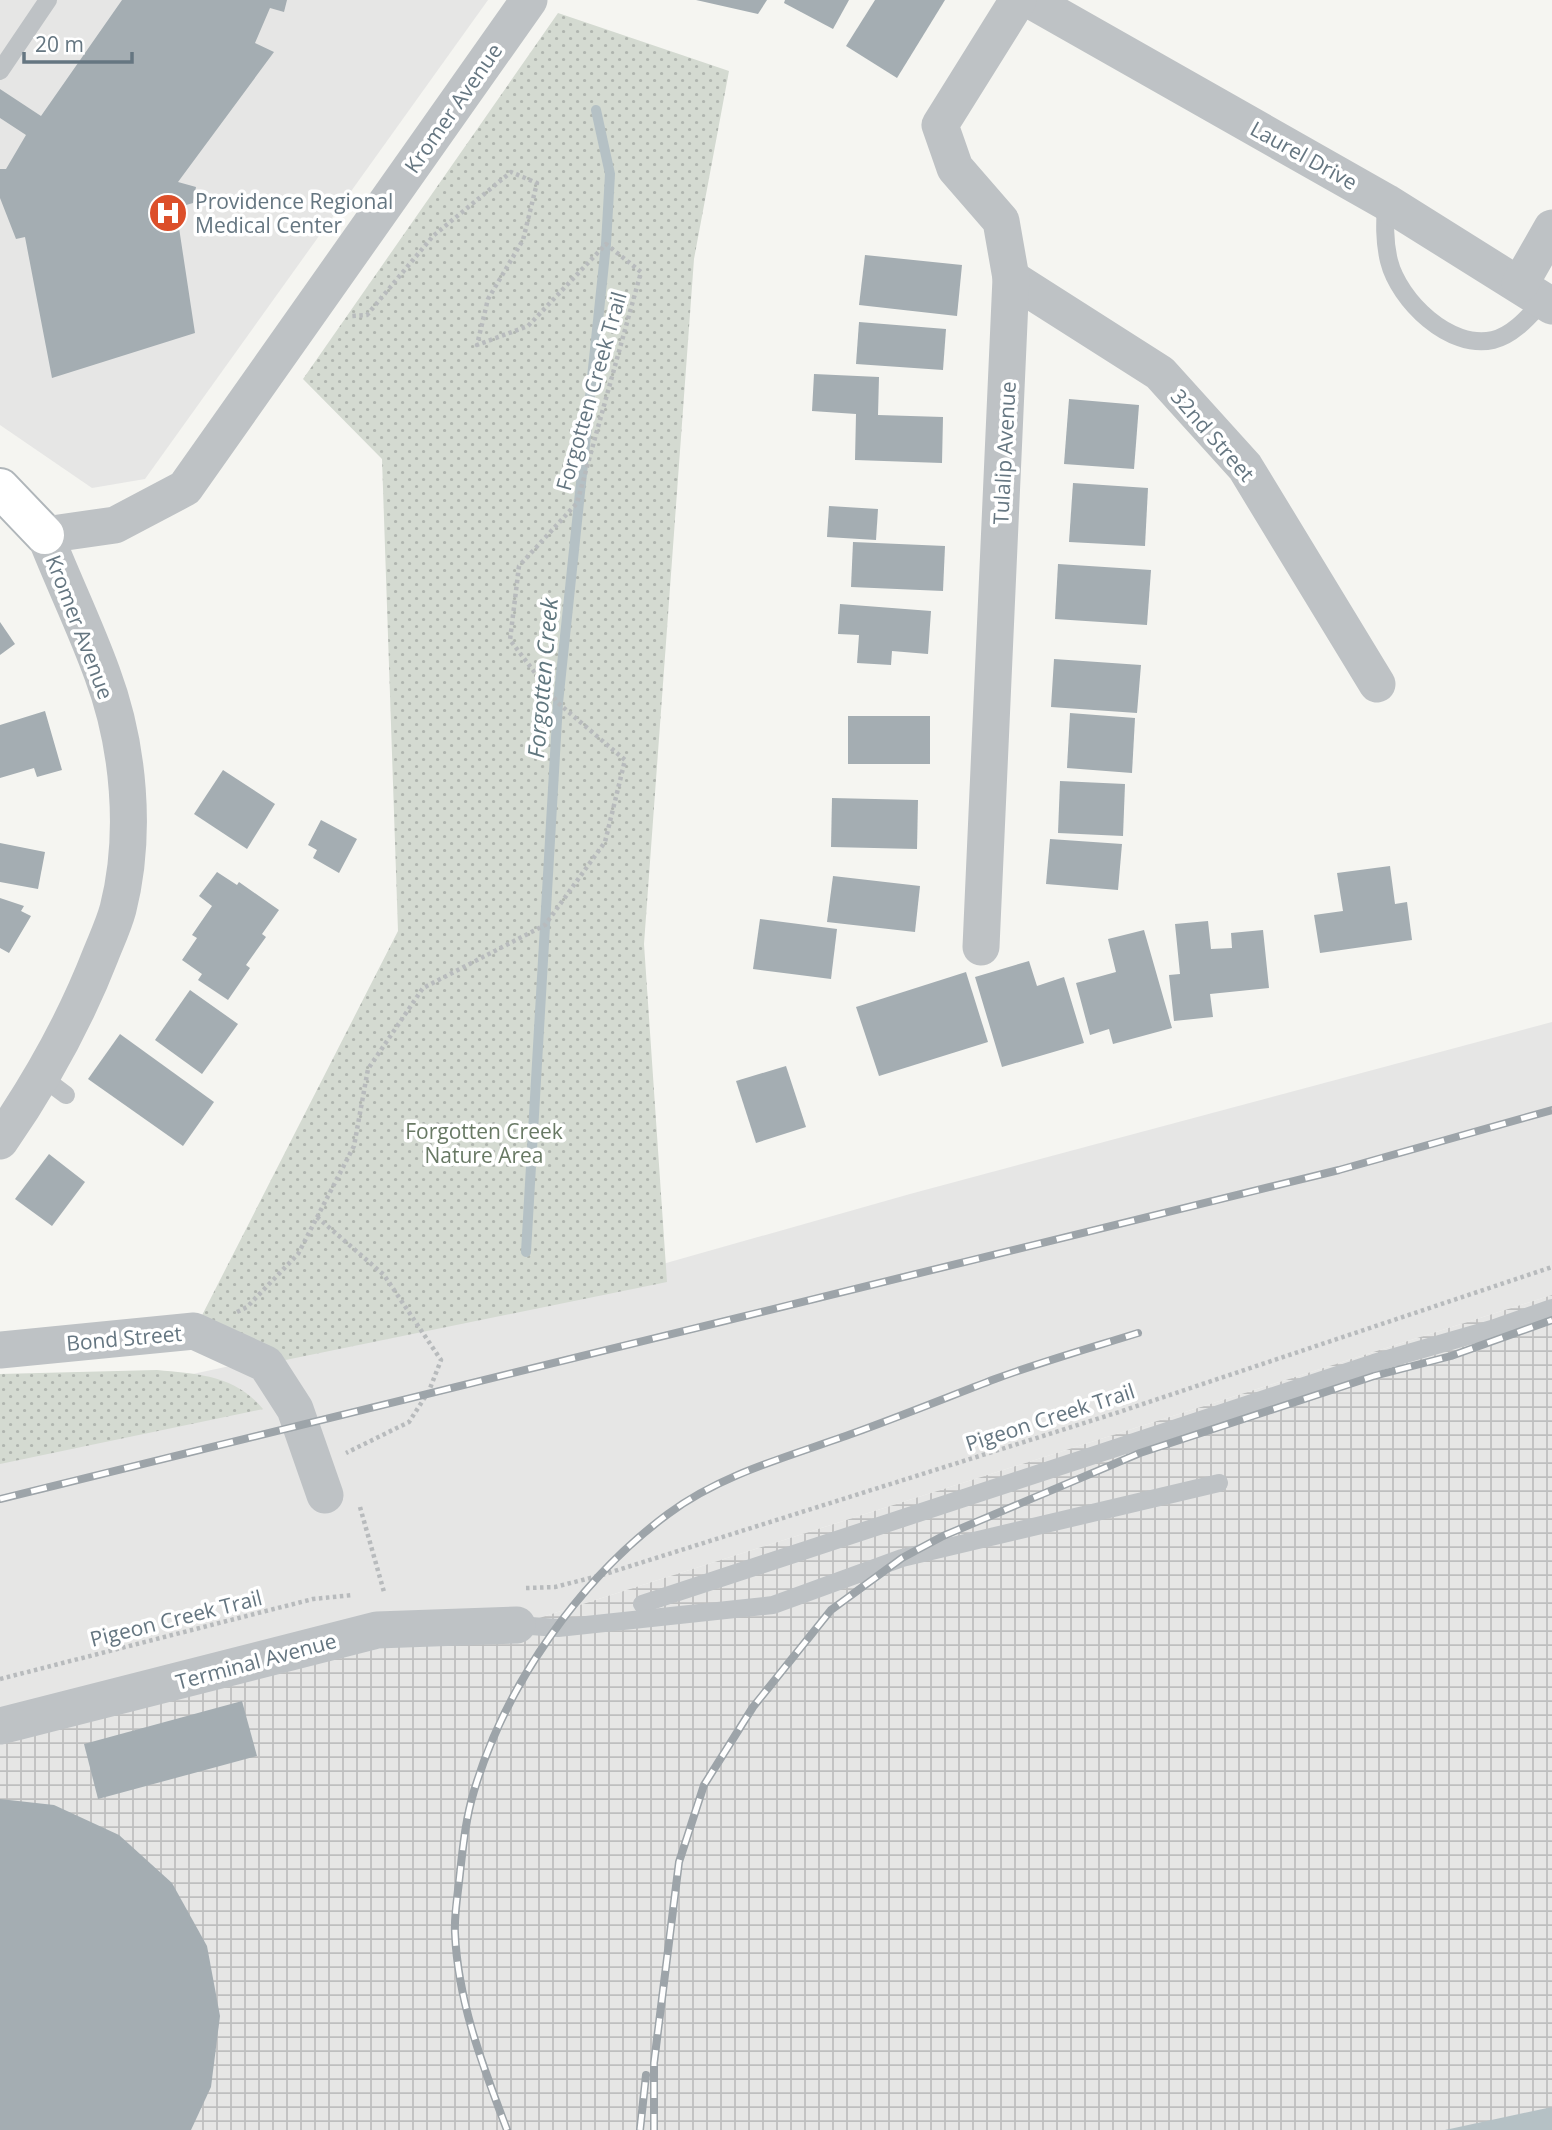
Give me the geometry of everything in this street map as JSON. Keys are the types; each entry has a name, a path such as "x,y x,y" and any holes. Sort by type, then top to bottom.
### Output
{"street":[{"name":"Kromer Avenue","path":"0,1141 54,1086 118,910 126,855 129,799 119,737 103,674 45,535 115,525 185,488 529,0"},
{"name":"Tulalip Avenue","path":"981,947 1012,278 1001,221 955,168 940,125 1018,0"},
{"name":"Laurel Drive","path":"1030,0 1386,202 1539,297"},
{"path":"1539,297 1552,228"},
{"name":"32nd Street","path":"1012,278 1160,373 1245,467 1377,684"},
{"path":"0,488 45,535"},
{"name":"Bond Street","path":"0,1350 194,1331 266,1364 295,1409 341,1497"},
{"name":"Terminal Avenue","path":"0,1726 377,1630 517,1625"}],"lane":[{"path":"0,71 48,0"},
{"path":"1386,202 1384,236 1390,264 1400,284 1424,316 1444,329 1468,341 1491,341 1518,326 1539,297"},
{"path":"642,1604 1374,1363 1492,1329 1552,1308"},
{"path":"517,1625 558,1628 773,1605 902,1558 1219,1483"}],"path":[{"name":"Forgotten Creek Trail","path":"194,1331 247,1307 298,1254 354,1146 368,1069 423,988 545,925 605,842 625,760 558,703 510,639 519,566 577,503 640,272 606,244 528,326 477,345 488,299 523,240 537,183 510,173 433,236 367,315 341,317"},
{"path":"317,1217 384,1275 441,1360 429,1391 409,1422 345,1454 348,1465"},
{"name":"Pigeon Creek Trail","path":"555,1587 1119,1412 1552,1267"},
{"path":"341,1497 384,1592"},
{"name":"Pigeon Creek Trail","path":"0,1679 313,1599 362,1595"}],"shaded area":[{"name":"Providence Regional Medical Center","path":"0,0 488,0 145,479 92,488 0,425"},
{"path":"1552,1022 1552,1295 517,1625 0,1712 0,1409 33,1408 525,1303 910,1194"},
{"path":"1552,1295 1552,2130 0,2130 0,1712 517,1625"},
{"path":"1552,2107 1552,2130 1445,2130"}],"green space":[{"name":"Forgotten Creek Nature Area","path":"558,13 729,71 694,259 644,944 667,1282 266,1364 194,1331 398,931 382,459 303,379"},
{"path":"157,1370 215,1378 240,1389 263,1409 0,1464 0,1374"}],"building":[{"path":"122,0 287,0 284,12 270,8 255,43 274,52 178,182 196,187 193,203 176,208 195,333 52,378 25,237 16,239 0,198 0,169 6,169 26,135 0,118 0,89 41,116"},
{"path":"696,0 767,0 758,14"},
{"path":"785,0 849,0 833,29 784,3"},
{"path":"875,0 945,0 897,78 846,46"},
{"path":"865,255 962,265 957,316 859,305"},
{"path":"859,322 946,329 943,370 856,364"},
{"path":"814,374 879,377 878,415 943,417 942,463 855,460 856,414 812,411"},
{"path":"1069,399 1139,405 1134,469 1064,464"},
{"path":"1073,483 1148,488 1145,546 1069,542"},
{"path":"829,506 878,509 876,540 827,537"},
{"path":"853,542 945,546 943,591 851,587"},
{"path":"1058,564 1151,570 1147,625 1055,619"},
{"path":"840,604 931,611 928,654 892,651 891,665 857,663 859,635 838,634"},
{"path":"0,622 15,644 0,655"},
{"path":"1054,659 1141,665 1137,713 1051,707"},
{"path":"45,711 62,770 37,777 34,768 0,778 0,725"},
{"path":"1070,713 1135,718 1132,773 1067,768"},
{"path":"848,716 930,716 930,764 848,764"},
{"path":"223,770 275,804 247,849 194,814"},
{"path":"1060,781 1125,784 1123,836 1058,833"},
{"path":"832,798 918,800 917,849 831,847"},
{"path":"321,820 357,839 339,873 313,858 317,850 308,845"},
{"path":"1050,839 1122,844 1118,890 1046,884"},
{"path":"0,843 45,852 38,889 0,882"},
{"path":"1390,866 1395,904 1407,902 1412,940 1320,953 1314,915 1343,911 1337,873"},
{"path":"217,872 237,885 239,882 279,910 262,934 266,937 246,965 250,968 228,1000 198,980 202,974 182,960 197,938 192,935 212,906 199,896"},
{"path":"833,876 920,886 915,932 827,922"},
{"path":"0,898 24,906 21,911 31,916 9,953 0,948"},
{"path":"760,919 837,929 831,979 753,969"},
{"path":"1208,921 1211,949 1232,948 1231,933 1263,930 1269,988 1210,994 1213,1017 1174,1021 1169,975 1180,974 1175,924"},
{"path":"1144,930 1172,1028 1113,1044 1109,1029 1090,1035 1076,983 1116,972 1108,939"},
{"path":"1029,961 1037,986 1064,977 1084,1043 1002,1067 975,977"},
{"path":"966,972 988,1042 879,1076 856,1007"},
{"path":"190,990 238,1024 202,1074 155,1040"},
{"path":"120,1034 214,1102 183,1146 88,1079"},
{"path":"786,1066 806,1127 756,1143 736,1081"},
{"path":"49,1154 85,1182 52,1226 15,1199"},
{"path":"242,1701 257,1756 98,1799 84,1744"},
{"path":"0,1799 54,1805 119,1835 172,1883 207,1946 220,2016 211,2087 191,2130 0,2130"}],"waterway":[{"name":"Forgotten Creek","path":"526,1252 558,703 606,244 610,174 596,110"}],"railway":[{"path":"0,1499 1339,1170 1552,1110"},
{"path":"654,2130 654,2063 679,1862 704,1785 753,1707 831,1610 902,1558 943,1536 1140,1453 1374,1376 1451,1356 1552,1320"},
{"path":"507,2130 473,2034 457,1959 455,1918 464,1842 474,1791 505,1712 526,1674 576,1602 635,1540 668,1514 711,1487 734,1476 872,1427 995,1379 1138,1333"},
{"path":"640,2130 646,2075"}],"place":[{"name":"Providence Regional Medical Center","path":"168,213"}]}
